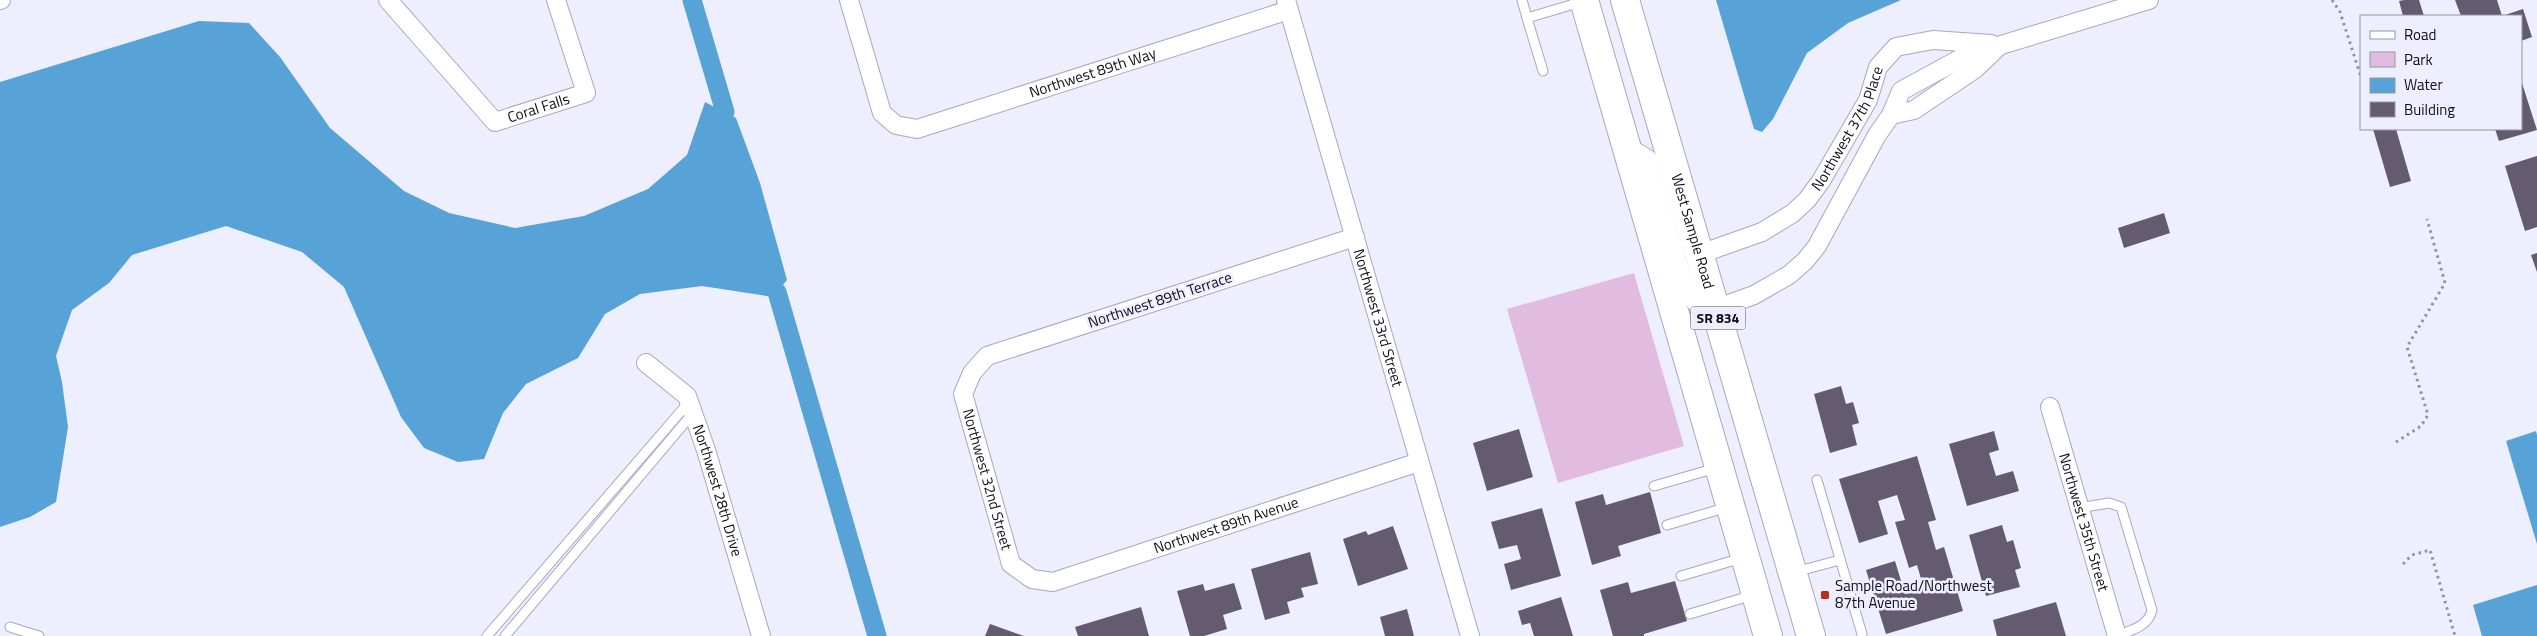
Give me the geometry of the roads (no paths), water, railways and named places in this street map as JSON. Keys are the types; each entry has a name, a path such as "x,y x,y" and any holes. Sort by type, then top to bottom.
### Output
{"main road":[{"name":"West Sample Road","path":"1625,0 1810,636"},
{"name":"SR 834","path":"1584,1 1768,636"}],"street":[{"name":"Coral Falls","path":"388,0 495,122 586,93 556,0"},
{"name":"Northwest 89th Way","path":"849,0 882,113 896,125 917,129 1288,5"},
{"name":"Northwest 37th Place","path":"1700,254 1762,232 1793,213 1807,200 1821,181 1868,100 1878,67 1896,47 1933,40 2002,44 2149,0"},
{"name":"Northwest 33rd Street","path":"1288,5 1470,636"},
{"name":"Northwest 37th Place","path":"1715,309 1775,284 1805,261 1817,246 1877,135 1892,115 1914,110 1975,69 2002,44"},
{"path":"1868,100 1892,115"},
{"path":"1626,146 1648,159 1683,280 1696,303 1715,309"},
{"name":"Northwest 89th Terrace","path":"972,373 987,356 1355,237"},
{"name":"Northwest 28th Drive","path":"646,363 687,396 761,636"},
{"name":"Northwest 32nd Street","path":"972,373 963,394 1006,545 1012,564 1032,579"},
{"name":"Northwest 35th Street","path":"2050,407 2117,636"},
{"name":"Northwest 89th Avenue","path":"1032,579 1053,582 1419,462"}],"lane":[{"path":"1522,0 1543,71"},
{"path":"1527,18 1584,1"},
{"path":"487,636 691,408"},
{"path":"506,636 691,408"},
{"path":"1654,486 1719,467"},
{"path":"1817,480 1862,634"},
{"path":"2080,508 2109,502 2121,507 2152,610 2150,617 2143,625 2117,636"},
{"path":"1666,526 1731,507"},
{"path":"1681,576 1745,557"},
{"path":"1792,572 1840,560"},
{"path":"1690,614 1756,594"},
{"path":"10,627 38,636"}],"water":[{"path":"1716,0 1901,0 1848,23 1807,53 1773,119 1762,132 1754,129"},
{"path":"199,21 249,23 280,57 330,128 404,191 449,213 515,228 584,216 648,189 687,155 705,102 736,118 760,183 787,280 773,297 702,286 640,294 605,314 578,358 526,384 503,413 484,459 458,462 424,448 401,417 344,287 302,252 226,226 132,255 109,283 72,310 56,356 62,382 68,427 56,502 30,517 0,527 0,82"},
{"path":"2536,431 2537,435 2537,544 2506,441"},
{"path":"2537,585 2537,636 2482,636 2473,605"}],"waterway":[{"path":"692,0 725,112"},
{"path":"777,292 877,636"}],"place":[{"name":"Sample Road/Northwest 87th Avenue","path":"1825,595"}]}
